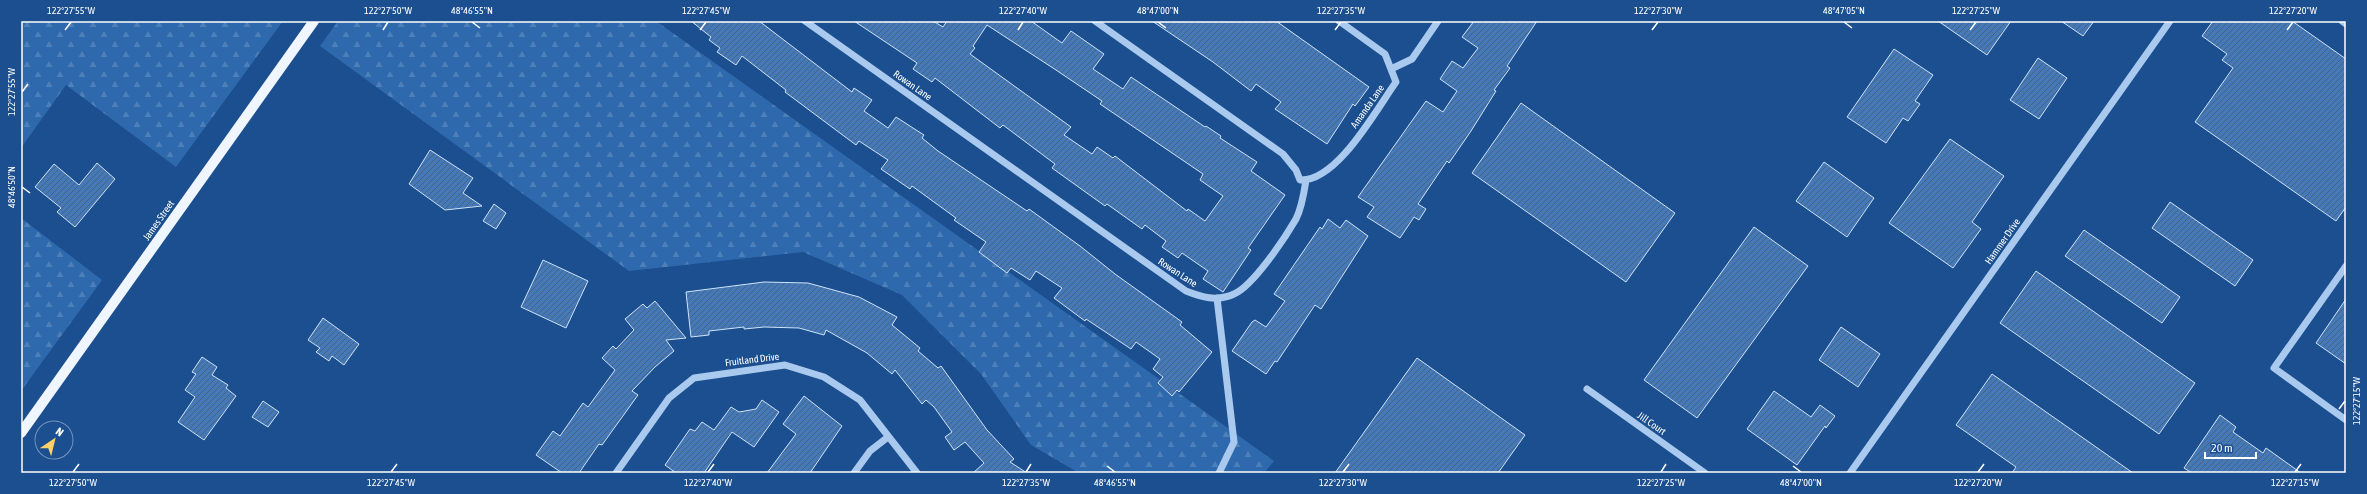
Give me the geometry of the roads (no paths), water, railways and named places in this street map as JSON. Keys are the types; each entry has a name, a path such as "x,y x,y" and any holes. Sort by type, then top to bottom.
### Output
{"main road":[{"name":"James Street","path":"21,433 314,21"}],"street":[{"name":"Rowan Lane","path":"805,21 1186,291 1201,297 1217,298 1233,294 1247,285 1254,278 1296,218 1306,180"},
{"path":"1095,21 1283,154 1296,170 1300,180 1306,180"},
{"name":"Amanda Lane","path":"1306,180 1322,175 1342,159 1396,82 1385,54 1338,21"},
{"path":"1391,69 1412,59 1438,21"},
{"name":"Hammer Drive","path":"1850,473 2170,21"},
{"path":"2342,21 2346,24"},
{"path":"2346,266 2274,368 2346,420"},
{"path":"1217,298 1234,442 1219,473"},
{"name":"Fruitland Drive","path":"616,473 669,398 694,378 785,365 824,377 860,400 917,473"},
{"name":"Jill Court","path":"1586,388 1705,473"},
{"path":"854,473 870,452 888,437"}]}
